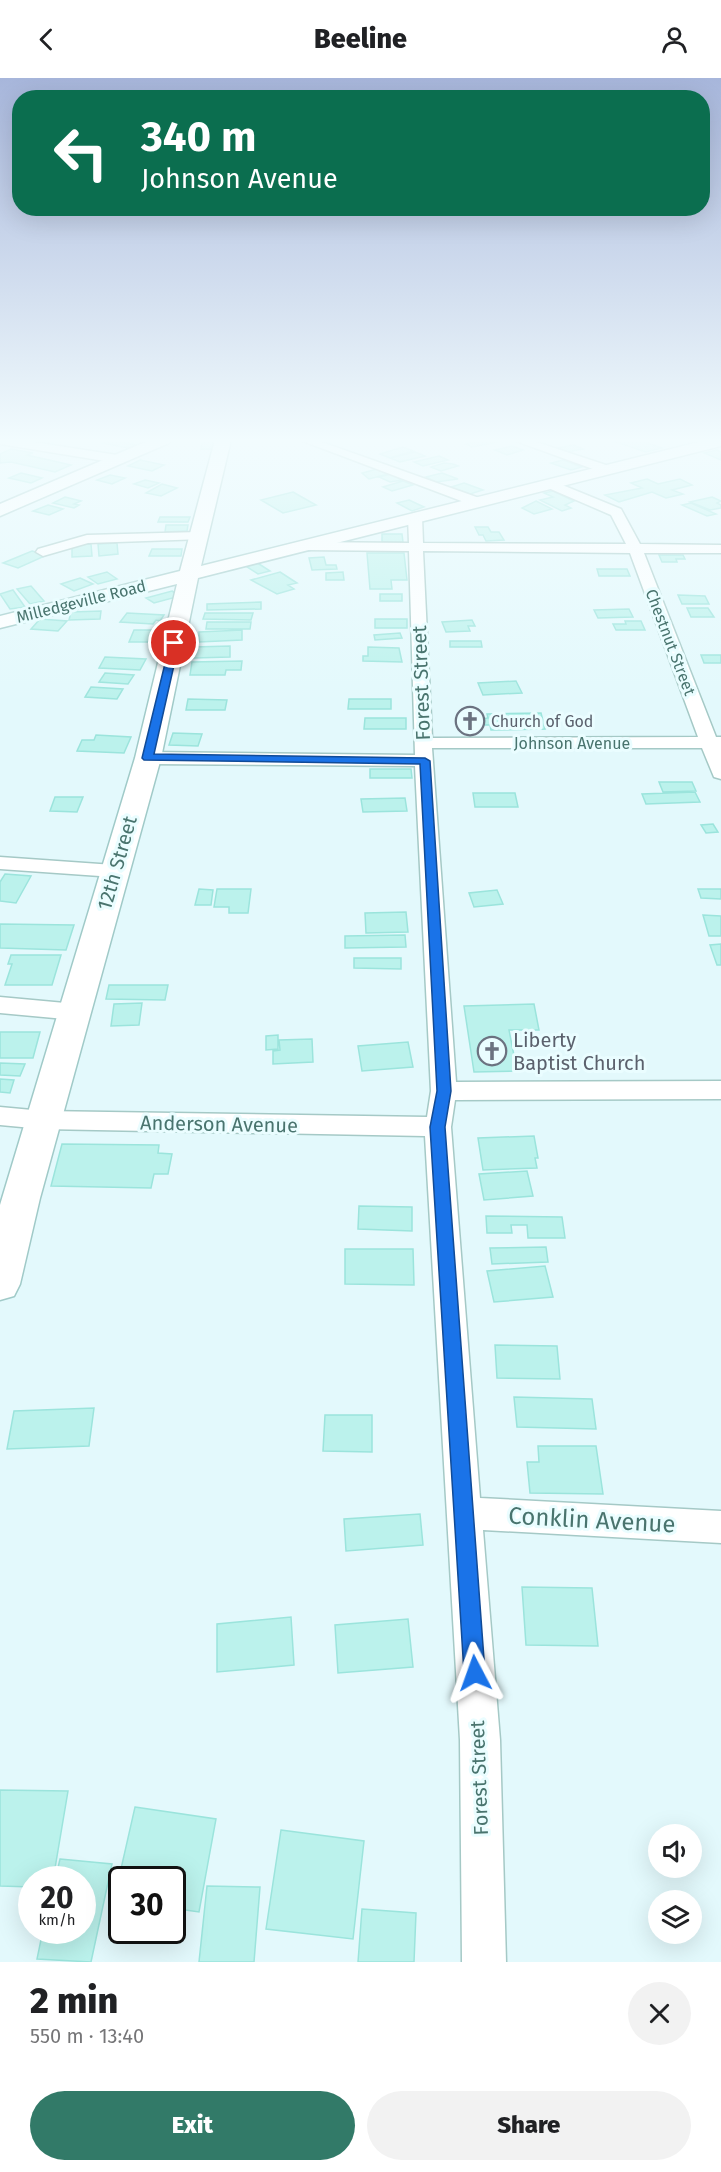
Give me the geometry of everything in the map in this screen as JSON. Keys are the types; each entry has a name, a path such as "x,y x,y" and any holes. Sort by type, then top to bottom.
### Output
{"street":[{"name":"12th Street","path":"0,1284 10,1196 43,1120 76,1012 148,758 201,528"},
{"name":"Milledgeville Road","path":"0,622 373,528"},
{"name":"Forest Street","path":"415,528 424,752 444,1091 438,1127 480,1740 484,1962"},
{"name":"Chestnut Street","path":"625,528 636,549 715,742 721,773"},
{"path":"43,552 87,539 199,536"},
{"path":"304,546 721,549"},
{"name":"Johnson Avenue","path":"148,758 715,742"},
{"path":"0,863 114,872"},
{"path":"0,1005 76,1012"},
{"path":"444,1091 721,1090"},
{"name":"Anderson Avenue","path":"0,1116 43,1120 438,1127"},
{"name":"Conklin Avenue","path":"464,1513 721,1527"}],"building":[{"path":"166,528 188,528 187,531 165,532"},
{"path":"475,528 489,528 491,532 499,532 504,540 486,541 483,535 479,535"},
{"path":"382,534 402,534 403,542 382,542"},
{"path":"117,543 118,554 99,556 98,544"},
{"path":"91,544 92,556 72,557 72,545"},
{"path":"152,549 182,549 181,556 149,556"},
{"path":"32,551 47,555 18,568 3,563"},
{"path":"367,553 404,553 407,580 391,580 392,589 370,589"},
{"path":"659,555 683,555 685,559 676,559 677,562 662,562"},
{"path":"324,557 326,565 336,565 337,569 312,570 309,558"},
{"path":"256,562 270,571 258,574 244,565"},
{"path":"597,569 627,569 630,576 599,576"},
{"path":"107,572 117,579 98,584 88,577"},
{"path":"280,572 297,583 288,585 294,589 277,594 251,580"},
{"path":"343,572 344,580 326,580 326,573"},
{"path":"80,578 93,584 74,591 61,584"},
{"path":"31,586 44,601 30,604 17,589"},
{"path":"13,590 25,607 10,609 0,594"},
{"path":"172,591 180,596 154,603 146,598"},
{"path":"380,594 402,594 402,601 380,601"},
{"path":"678,595 705,596 709,604 682,604"},
{"path":"261,602 261,609 207,610 207,604"},
{"path":"687,608 708,608 714,617 691,617"},
{"path":"629,609 633,617 598,618 594,610"},
{"path":"101,611 100,619 69,620 71,612"},
{"path":"127,613 164,615 160,621 156,620 153,624 120,622"},
{"path":"205,613 253,613 251,620 203,619"},
{"path":"40,619 67,621 58,631 31,629"},
{"path":"375,619 407,619 407,628 375,628"},
{"path":"472,620 475,626 468,626 470,631 446,632 442,622"},
{"path":"625,621 641,621 645,630 616,630 613,624 626,624"},
{"path":"207,622 251,622 250,629 206,629"},
{"path":"134,630 156,630 152,642 129,642"},
{"path":"242,630 242,640 199,642 199,632"},
{"path":"400,633 402,638 375,640 374,635"},
{"path":"450,641 481,641 482,647 450,647"},
{"path":"230,646 230,657 194,658 194,647"},
{"path":"368,647 399,648 402,662 363,661 363,656 368,656"},
{"path":"701,655 721,655 721,663 704,663"},
{"path":"105,657 146,659 140,670 99,668"},
{"path":"242,661 241,670 226,670 225,675 190,675 192,662"},
{"path":"105,673 134,675 128,684 99,682"},
{"path":"516,681 522,693 483,695 478,683"},
{"path":"91,687 123,689 117,699 85,697"},
{"path":"188,699 227,700 225,710 186,710"},
{"path":"349,699 391,699 391,709 348,709"},
{"path":"541,713 545,729 491,730 490,725 483,725 481,719 488,718 487,714"},
{"path":"365,718 406,718 406,729 364,729"},
{"path":"173,733 202,734 198,746 169,745"},
{"path":"96,735 131,737 124,753 77,751 82,740 94,740"},
{"path":"370,769 411,769 412,778 370,778"},
{"path":"659,782 692,782 696,791 663,792"},
{"path":"695,792 700,802 646,804 642,794"},
{"path":"473,793 515,793 518,807 475,807"},
{"path":"55,797 83,797 77,812 50,811"},
{"path":"405,798 407,811 363,812 361,799"},
{"path":"713,824 718,832 706,833 701,825"},
{"path":"5,874 31,876 16,903 0,901 0,882"},
{"path":"199,889 213,890 211,905 195,905"},
{"path":"217,889 251,889 248,913 229,913 229,907 214,907"},
{"path":"698,889 721,889 721,899 701,898"},
{"path":"497,890 503,904 474,907 469,893"},
{"path":"406,912 408,932 366,933 365,913"},
{"path":"703,915 721,916 721,936 709,936"},
{"path":"0,924 74,925 66,950 0,948"},
{"path":"405,935 406,947 345,948 345,936"},
{"path":"721,944 721,965 717,965 710,945"},
{"path":"11,955 61,955 52,985 5,985 12,964 8,964"},
{"path":"354,958 401,958 401,969 354,968"},
{"path":"109,985 168,985 165,1000 106,999"},
{"path":"142,1003 139,1025 111,1026 114,1004"},
{"name":"Liberty Baptist Church","path":"534,1004 539,1030 509,1030 517,1071 474,1072 464,1006"},
{"path":"0,1032 40,1032 33,1058 0,1058"},
{"path":"278,1035 278,1049 266,1050 266,1036"},
{"path":"312,1039 313,1062 273,1064 273,1051 280,1050 279,1040"},
{"path":"408,1042 413,1067 362,1071 358,1046"},
{"path":"0,1063 25,1064 20,1076 0,1075"},
{"path":"0,1079 14,1080 10,1093 0,1092"},
{"path":"534,1136 538,1158 535,1158 537,1168 483,1170 478,1138"},
{"path":"62,1144 159,1145 158,1153 172,1154 168,1174 154,1174 151,1188 51,1186"},
{"path":"527,1171 533,1196 484,1200 479,1174"},
{"path":"359,1206 412,1207 412,1231 358,1229"},
{"path":"486,1216 562,1217 565,1238 528,1238 527,1225 511,1225 512,1233 487,1233"},
{"path":"546,1247 548,1262 492,1264 490,1248"},
{"path":"345,1249 413,1249 414,1285 345,1284"},
{"path":"545,1266 553,1297 494,1302 487,1271"},
{"path":"495,1345 557,1346 560,1379 497,1378"},
{"path":"514,1397 592,1399 596,1429 517,1427"},
{"path":"94,1408 89,1446 7,1449 14,1411"},
{"path":"325,1415 372,1415 372,1452 323,1451"},
{"path":"538,1446 596,1446 603,1494 530,1493 527,1462 539,1462"},
{"path":"420,1514 423,1545 346,1551 344,1519"},
{"path":"522,1587 592,1588 598,1646 526,1645"},
{"path":"291,1617 294,1665 217,1672 217,1624"},
{"path":"408,1619 413,1667 338,1673 335,1625"},
{"path":"0,1790 68,1791 55,1866 18,1866 18,1887 0,1886"},
{"path":"135,1807 216,1819 199,1912 186,1910 186,1866 122,1866"},
{"path":"281,1830 364,1841 353,1939 266,1929"},
{"path":"60,1859 112,1864 108,1866 108,1883 96,1939 96,1866 58,1866"},
{"path":"207,1886 260,1887 254,1962 199,1962"},
{"path":"362,1909 416,1913 414,1962 358,1962"},
{"path":"40,1944 95,1944 91,1962 37,1959"}],"place":[{"name":"Church of God","path":"470,721"},
{"name":"Liberty Baptist Church","path":"492,1051"}],"route":[{"path":"174,643 148,758 425,761 444,1091 438,1127 475,1673"}]}
